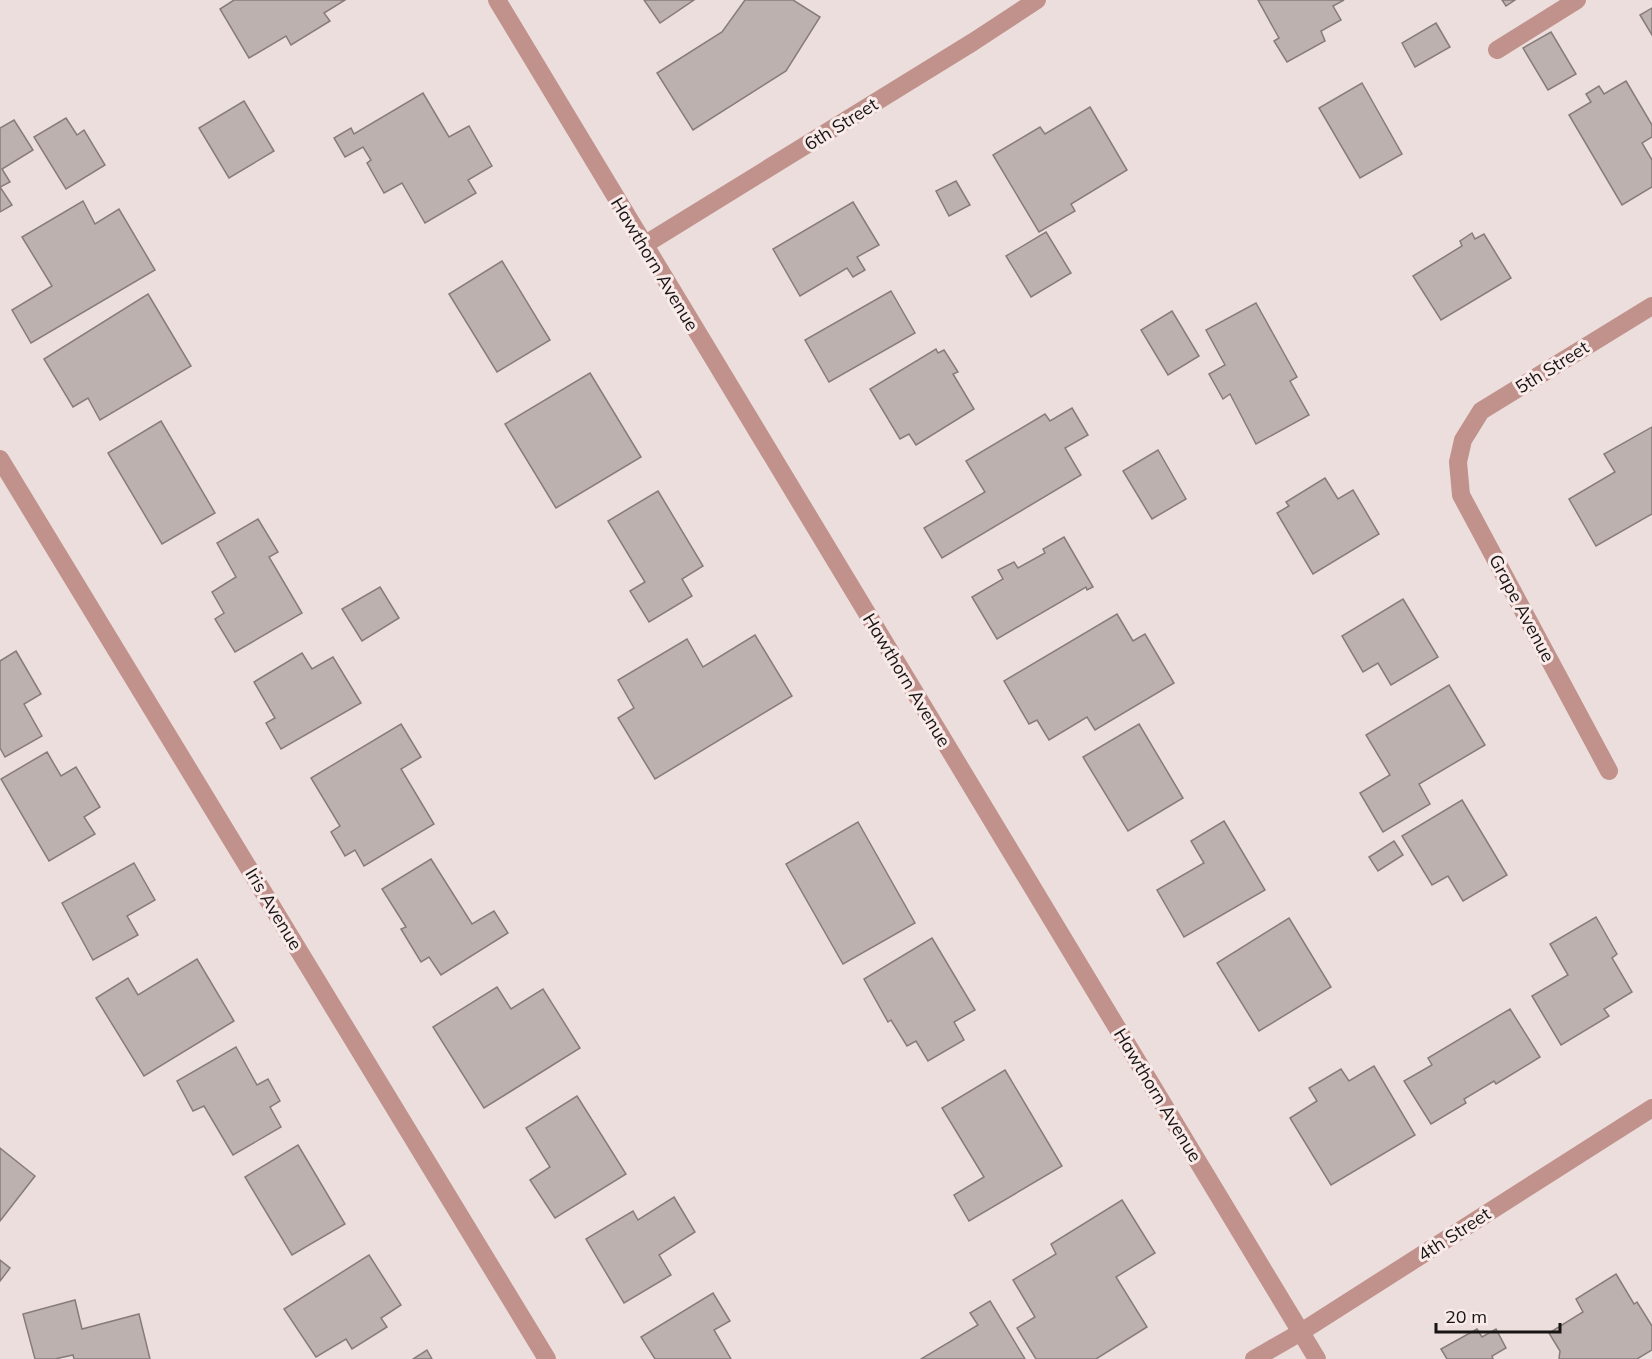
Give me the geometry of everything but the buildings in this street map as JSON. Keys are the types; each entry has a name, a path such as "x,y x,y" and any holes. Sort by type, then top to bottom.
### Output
{"street":[{"name":"Hawthorn Avenue","path":"497,0 1317,1359"},
{"name":"6th Street","path":"644,245 1037,0"},
{"path":"1497,50 1577,0"},
{"name":"5th Street","path":"1463,440 1482,411 1652,306"},
{"name":"Grape Avenue","path":"1463,440 1458,462 1461,495 1610,771"},
{"name":"Iris Avenue","path":"0,459 547,1359"},
{"name":"4th Street","path":"1254,1359 1301,1332 1652,1108"}]}
